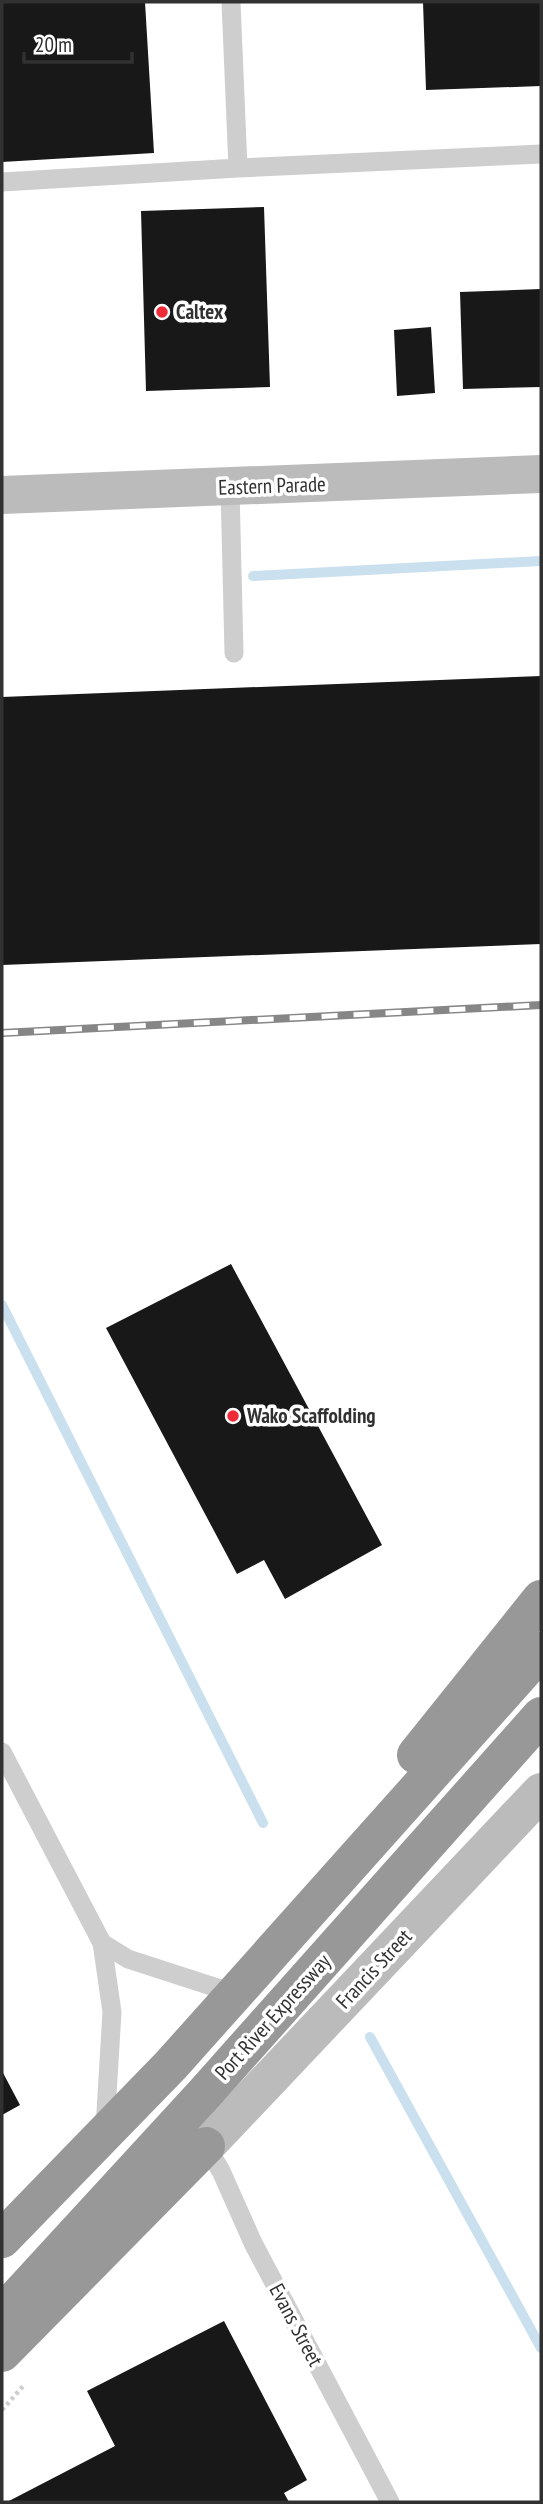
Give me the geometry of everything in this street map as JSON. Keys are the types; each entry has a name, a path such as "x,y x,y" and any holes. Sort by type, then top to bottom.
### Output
{"highway":[{"path":"236,1994 273,1934 541,1599"},
{"name":"Port River Expressway","path":"2,2239 236,1994 541,1651"},
{"name":"Port River Expressway","path":"2,2314 205,2093 541,1716"},
{"path":"2,2353 206,2147"}],"main road":[{"name":"Eastern Parade","path":"2,495 541,474"},
{"name":"Francis Street","path":"206,2147 541,1792"}],"lane":[{"path":"231,2 238,168"},
{"path":"2,183 238,168 541,154"},
{"path":"230,488 234,653"},
{"path":"2,1752 102,1943 113,2012 105,2133"},
{"path":"102,1943 128,1959 236,1994"},
{"name":"Evans Street","path":"206,2147 221,2171 253,2243 390,2502"}],"building":[{"path":"2,2 145,2 154,153 2,162"},
{"path":"423,2 541,2 541,86 426,90"},
{"path":"264,207 270,387 146,391 141,211"},
{"path":"541,289 541,387 463,389 460,292"},
{"path":"431,327 435,393 397,396 394,330"},
{"path":"541,676 541,944 2,965 2,697"},
{"name":"Wako Scaffolding","path":"231,1264 382,1545 285,1599 264,1560 237,1574 106,1328"},
{"path":"2,2071 20,2105 2,2115"},
{"path":"224,2321 307,2480 284,2493 289,2502 7,2502 115,2446 87,2391"}],"waterway":[{"path":"253,576 541,561"},
{"path":"2,1305 263,1823"},
{"path":"370,2037 541,2348"}],"railway":[{"path":"2,1033 541,1005"}],"place":[{"name":"Caltex","path":"162,312"},
{"name":"Wako Scaffolding","path":"233,1416"}]}
